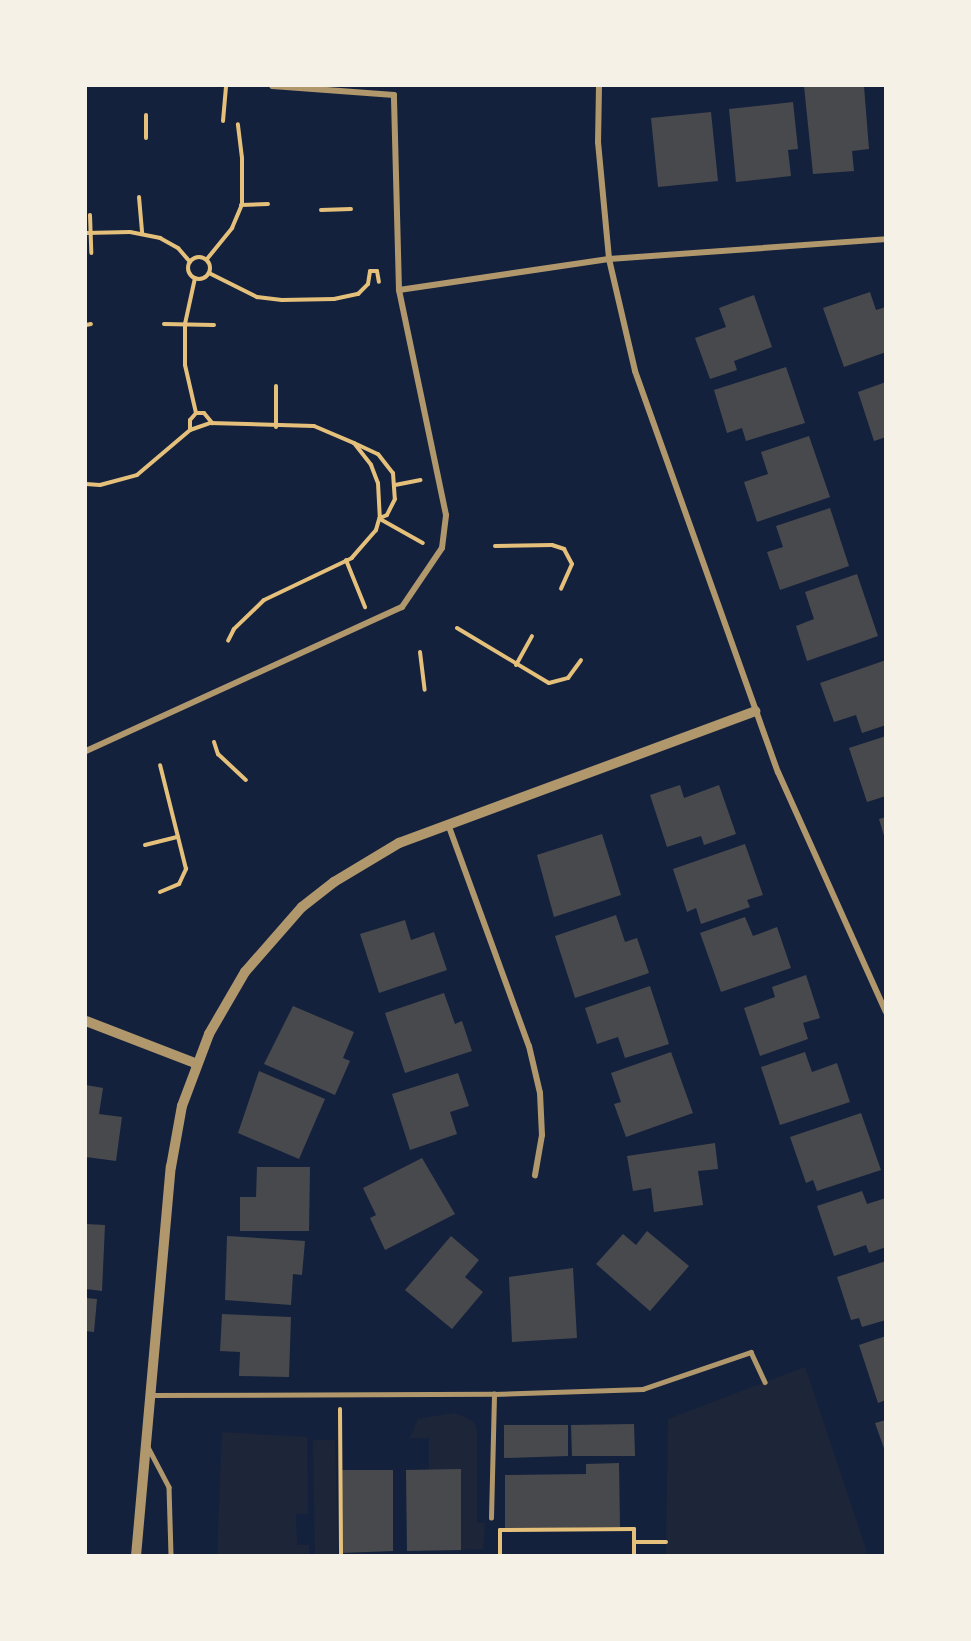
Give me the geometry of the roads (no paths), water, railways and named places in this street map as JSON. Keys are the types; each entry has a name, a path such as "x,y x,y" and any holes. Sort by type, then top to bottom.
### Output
{"street":[{"path":"86,751 402,607 439,552 446,515 399,290 394,95 272,86"},
{"path":"599,86 598,142 609,259 621,323 648,411 755,711 794,811 885,1012"},
{"path":"399,290 609,259 885,238"},
{"path":"136,1556 171,1167 182,1106 195,1064 224,1004 245,972 302,907 367,861 448,824 755,711"},
{"path":"448,824 529,1046 540,1093 542,1135 535,1175"},
{"path":"86,1021 195,1064"}],"lane":[{"path":"150,1395 494,1394 643,1389 751,1352 765,1382"},
{"path":"492,1518 494,1394"},
{"path":"146,1441 169,1487 171,1556"}]}
